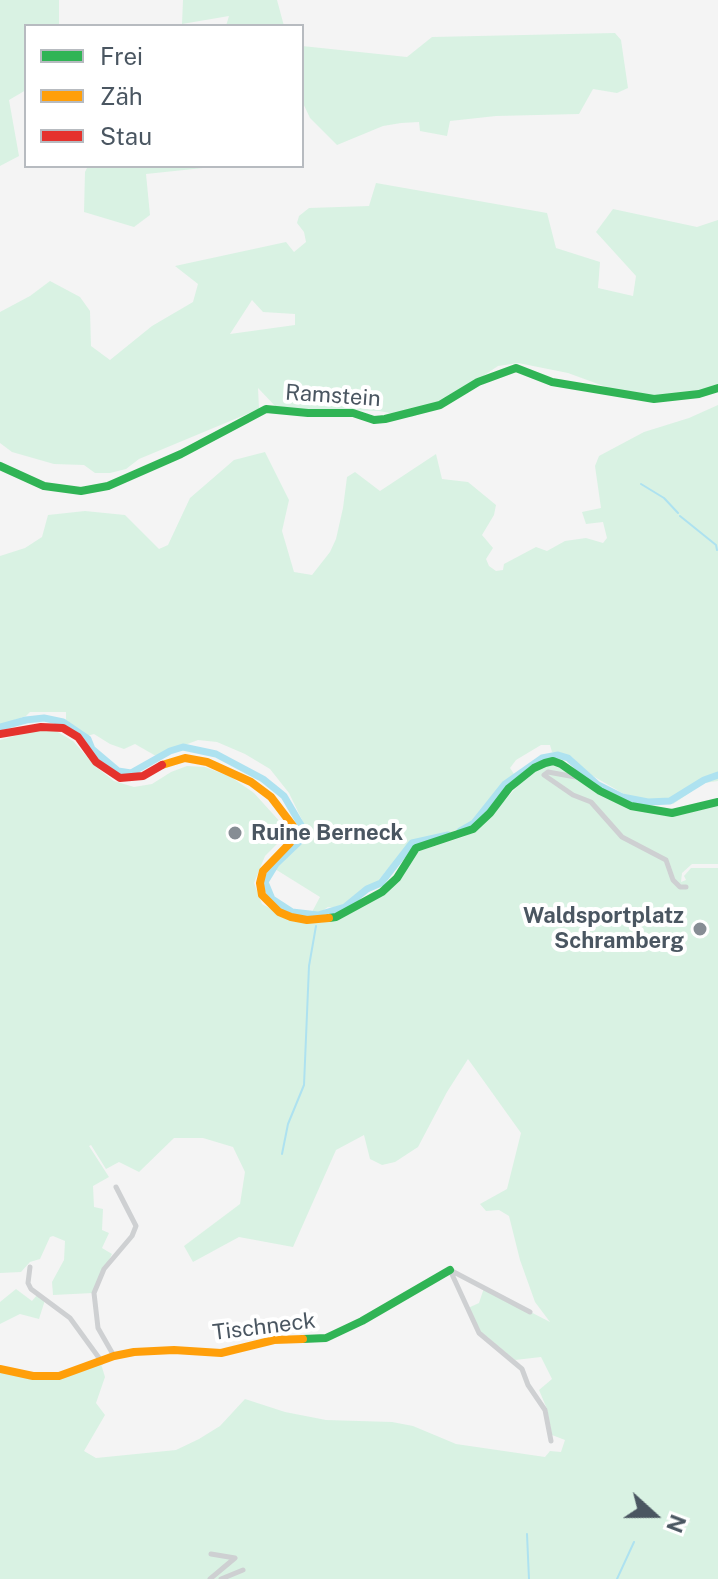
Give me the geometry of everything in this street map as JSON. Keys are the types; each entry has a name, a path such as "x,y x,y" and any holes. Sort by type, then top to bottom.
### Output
{"street":[{"name":"Ramstein","path":"0,466 44,486 81,491 108,486 181,454 266,409 353,413 374,420 385,419 440,405 478,382 516,368 552,382 654,399 699,394 718,388"},
{"path":"0,734 41,727 63,728 78,737 96,762 120,778 143,776 164,764 185,758 207,762 251,782 271,797 293,826 290,843 263,871 260,883 262,895 279,912 307,920 336,917 382,892 397,878 416,848 473,829 509,788 534,768 553,761 570,768 615,799 649,810 679,812 718,802"},
{"path":"582,778 548,772 544,775 573,795 591,802 622,837 666,860 673,880 680,887 686,887"},
{"path":"114,1356 98,1328 94,1293 104,1269 132,1236 136,1226 116,1187"},
{"path":"30,1267 28,1283 31,1289 70,1318 102,1362"},
{"path":"450,1270 530,1312"},
{"path":"450,1270 479,1333 522,1369 528,1385 545,1410 551,1441"},
{"name":"Tischneck","path":"0,1369 33,1376 59,1376 114,1356 156,1350 221,1353 274,1340 334,1336 450,1270"},
{"path":"210,1579 235,1558 211,1554"},
{"path":"221,1579 243,1570"}],"green space":[{"path":"0,0 59,0 59,24 24,24 24,91 9,100 19,156 0,166"},
{"path":"183,0 277,0 283,24 227,24 229,16 182,24"},
{"path":"615,33 621,40 628,88 617,93 593,89 579,114 496,116 450,121 447,136 420,131 419,122 401,123 383,126 337,145 310,118 304,105 304,46 407,57 432,37"},
{"path":"87,168 203,168 146,174 150,215 134,227 84,212"},
{"path":"376,183 547,213 556,248 600,262 598,288 633,296 636,276 596,232 613,209 697,227 718,220 718,390 639,399 568,373 518,363 498,366 440,405 412,417 379,411 277,408 258,388 259,409 139,459 126,469 110,473 95,473 84,465 54,464 12,452 0,443 0,312 50,281 80,297 90,311 91,346 110,360 152,326 193,302 198,284 175,266 286,242 294,252 306,242 304,232 297,223 299,216 309,208 369,206","holes":["252,300 263,312 295,314 295,325 230,334"]},
{"path":"718,405 718,781 704,783 673,804 669,798 647,800 624,794 586,772 572,757 552,752 550,745 541,745 516,760 510,768 514,774 472,822 452,832 411,841 378,881 340,909 328,907 318,914 312,912 320,897 275,869 299,846 303,822 289,793 270,769 245,754 217,742 198,740 156,756 135,744 124,749 94,734 87,736 66,721 66,712 30,712 0,725 0,556 25,548 42,537 48,515 85,511 125,515 159,549 168,545 190,498 234,460 265,452 289,500 282,531 294,572 312,575 336,539 347,477 355,472 380,491 436,454 442,479 468,482 496,505 494,515 482,535 493,548 486,559 489,566 496,571 503,570 504,564 536,547 547,551 565,541 586,538 603,543 607,538 603,522 586,524 582,512 601,508 595,466 599,456 644,432"},
{"path":"40,729 56,731 73,741 96,767 114,781 134,787 152,784 187,766 205,767 231,777 254,793 282,824 285,836 265,856 254,883 262,904 289,919 320,923 351,913 383,894 419,851 479,829 524,779 548,764 570,771 573,779 582,781 602,795 673,815 718,805 718,864 692,864 682,873 681,882 686,880 684,876 691,868 718,868 718,1579 0,1579 0,1370 59,1378 101,1364 105,1377 96,1403 105,1415 84,1451 96,1458 176,1450 220,1426 245,1399 285,1412 326,1420 392,1422 413,1426 456,1444 545,1457 550,1451 561,1452 565,1440 552,1435 547,1409 539,1390 552,1379 541,1357 515,1360 480,1331 468,1308 479,1303 484,1288 550,1322 535,1302 509,1216 499,1210 486,1211 480,1204 507,1189 521,1133 468,1059 418,1147 395,1162 382,1165 370,1159 364,1135 336,1150 293,1247 239,1237 193,1262 184,1246 240,1204 245,1172 233,1147 203,1138 174,1138 139,1172 119,1162 106,1169 91,1145 109,1177 93,1186 94,1207 103,1209 102,1230 109,1233 102,1248 112,1254 93,1293 53,1295 52,1282 64,1260 65,1241 53,1236 40,1259 30,1262 21,1272 0,1273 0,740"},
{"path":"16,1289 32,1301 37,1295 45,1300 39,1319 20,1314 0,1324 0,1302"}],"waterway":[{"path":"641,484 664,498 678,513"},
{"path":"680,516 716,545 717,550"},
{"path":"0,727 44,718 63,722 88,739 92,749 118,771 131,773 183,747 216,754 263,779 284,796 301,825 300,841 276,864 265,882 272,899 292,912 318,915 345,907 367,889 381,883 412,843 448,835"},
{"path":"460,831 474,823 505,784 542,758 558,755 568,758 598,785 622,797 648,802 670,801 718,775"},
{"path":"282,1154 288,1124 304,1085 309,966 316,926"},
{"path":"527,1534 529,1579"},
{"path":"617,1579 634,1542"}],"traffic: fast":[{"path":"0,466 44,486 81,491 108,486 181,454 266,409 353,413 374,420 385,419 440,405 478,382 516,368 552,382 654,399 699,394 718,388"},
{"path":"329,918 382,892 397,878 416,848 473,829 509,788 545,763 553,761 561,764 600,791 631,806 672,813 718,802"},
{"path":"303,1339 326,1338 362,1321 450,1270"}],"traffic: slow":[{"path":"162,765 185,758 207,762 251,782 271,797 293,826 290,843 263,871 260,883 262,895 279,912 291,917 307,920 329,918"},
{"path":"0,1369 33,1376 59,1376 134,1352 174,1350 221,1353 274,1340 303,1339"}],"traffic: jam":[{"path":"0,734 41,727 63,728 78,737 96,762 120,778 143,776 162,765"}],"place":[{"name":"Ruine Berneck","path":"235,833"},
{"name":"Waldsportplatz Schramberg","path":"700,929"}]}
